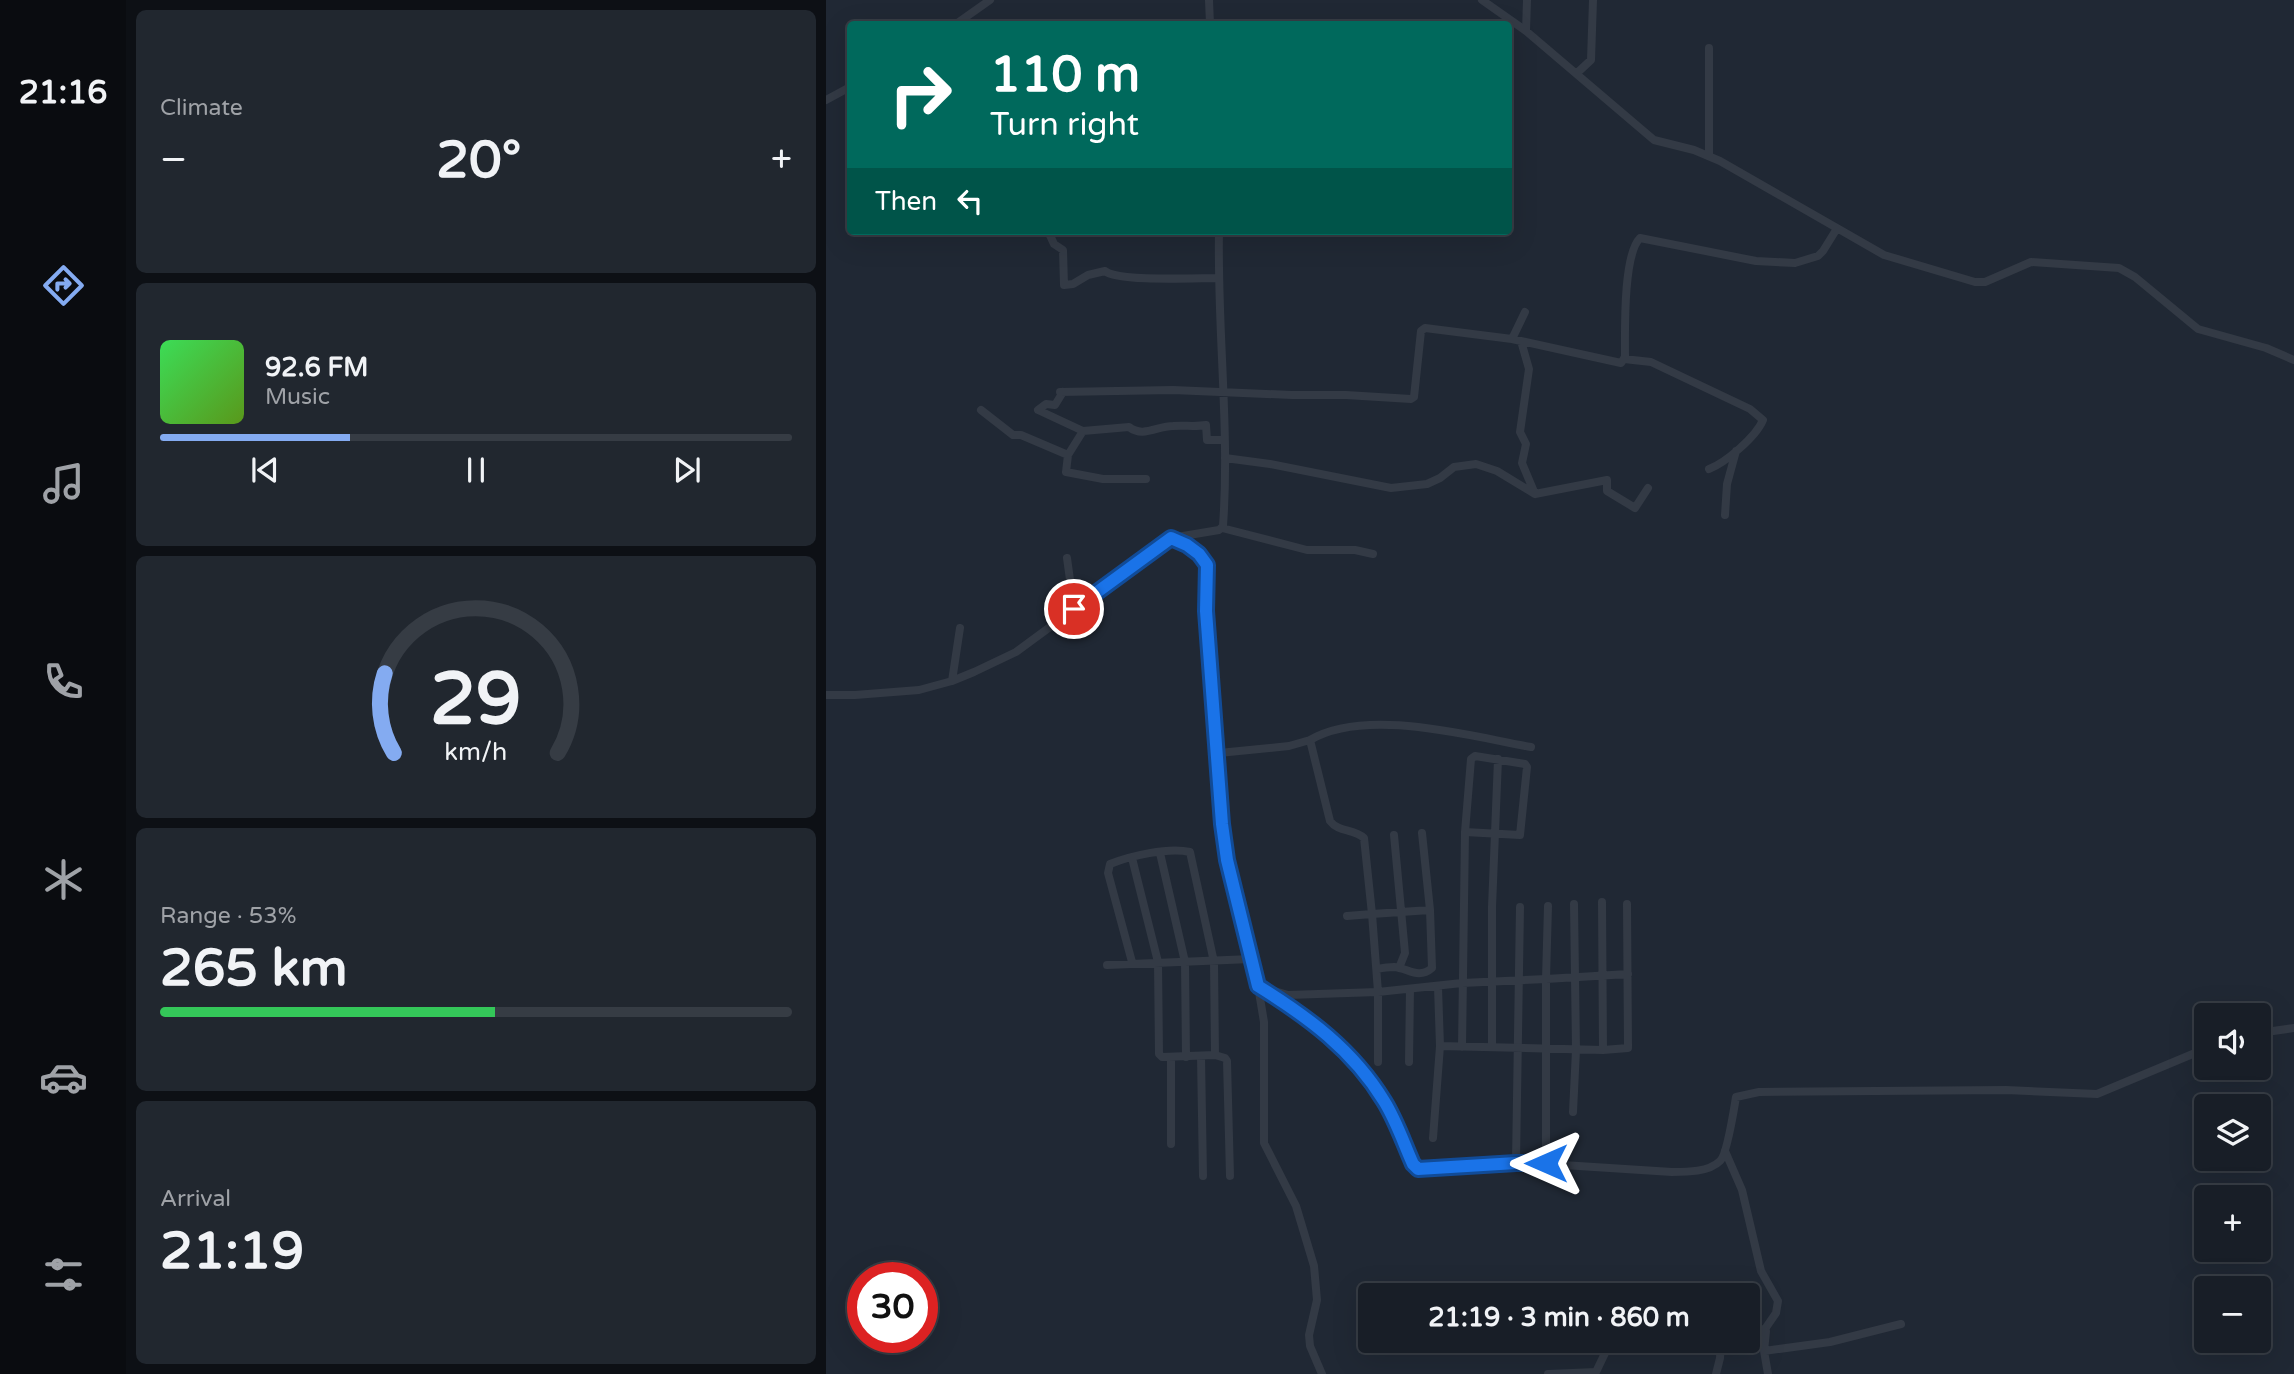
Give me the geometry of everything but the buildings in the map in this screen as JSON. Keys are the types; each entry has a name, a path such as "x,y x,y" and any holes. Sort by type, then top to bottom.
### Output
{"street":[{"path":"960,21 990,0"},
{"path":"1209,0 1210,21"},
{"path":"1482,0 1512,21"},
{"path":"1526,31 1527,0"},
{"path":"1577,73 1591,60 1593,0"},
{"path":"1512,21 1654,140 1694,149 1709,156 1884,255 1975,282 1992,279 2031,262 2119,268 2135,277 2198,329 2266,348 2294,359"},
{"path":"1709,47 1709,156"},
{"path":"826,100 847,89"},
{"path":"1624,359 1627,292 1636,242 1640,237 1756,261 1795,262 1818,256 1836,230"},
{"path":"1050,235 1054,244 1063,250 1064,285 1105,271 1110,276 1217,278"},
{"path":"1219,235 1217,278 1225,458 1222,528"},
{"path":"1525,312 1517,340 1529,369 1520,432 1526,444 1522,463 1535,494"},
{"path":"1224,440 1207,440 1206,425 1171,426 1145,432 1135,432 1129,427 1083,431 1038,410 1046,404 1055,405 1062,392 1223,392 1411,399 1414,397 1422,329 1517,340 1617,363 1624,359 1651,362 1755,411 1763,420 1761,425 1723,463 1709,469"},
{"path":"981,410 1013,435 1021,435 1068,455"},
{"path":"1083,431 1068,455 1066,472 1103,479 1146,479"},
{"path":"1725,514 1727,484 1736,451"},
{"path":"1225,458 1391,488 1427,484 1454,467 1476,464 1497,471 1535,494 1606,480 1608,491 1635,508 1648,488"},
{"path":"826,695 919,690 951,681 1016,652 1171,538 1222,528 1307,550 1356,550 1373,554"},
{"path":"1171,538 1187,545 1199,554 1207,565 1206,611 1219,753 1222,824 1227,860 1258,986 1264,1022 1265,1143 1296,1206 1314,1266 1317,1300 1309,1339 1322,1374"},
{"path":"1067,558 1074,609"},
{"path":"951,681 960,628"},
{"path":"1219,753 1277,748 1349,726 1381,724 1531,747"},
{"path":"1310,740 1332,825 1364,838 1377,969 1378,1062"},
{"path":"1462,1047 1465,832 1471,757 1523,763 1527,767 1520,835 1465,832"},
{"path":"1492,1047 1493,834 1498,759"},
{"path":"1377,969 1399,968 1414,974 1432,968 1430,910 1422,833"},
{"path":"1394,835 1405,953 1399,968"},
{"path":"1132,962 1108,867 1110,864 1132,858 1186,851 1191,855 1206,935 1214,962 1215,1055"},
{"path":"1160,853 1185,962 1186,1057"},
{"path":"1132,858 1158,962 1159,1054 1171,1058 1215,1055 1227,1061 1230,1176"},
{"path":"1602,902 1603,1050"},
{"path":"1573,1112 1576,1050 1574,904"},
{"path":"1440,1046 1625,1049 1629,1044 1628,904"},
{"path":"1546,1163 1548,906"},
{"path":"1516,1163 1520,907"},
{"path":"1346,916 1430,910"},
{"path":"1107,965 1251,959"},
{"path":"1258,986 1288,995 1378,992 1462,983 1628,974"},
{"path":"1258,986 1299,1012 1350,1056 1385,1102 1413,1164 1418,1169 1546,1163 1672,1172 1697,1171 1721,1161 1726,1151 1737,1097 1749,1093 2006,1090 2097,1094 2194,1053"},
{"path":"1433,1138 1440,1046 1438,987"},
{"path":"1409,1062 1410,989"},
{"path":"2271,1031 2294,1028"},
{"path":"1201,1056 1203,1176"},
{"path":"1171,1058 1171,1143"},
{"path":"1726,1151 1742,1190 1761,1271 1778,1301 1776,1313 1765,1329 1763,1350 1768,1374"},
{"path":"1763,1350 1830,1342 1901,1324"},
{"path":"1760,1330 1765,1329"},
{"path":"1548,1374 1596,1372 1605,1353"},
{"path":"1716,1374 1720,1353"}],"route":[{"path":"1074,609 1171,538 1187,545 1203,558 1207,565 1206,611 1219,753 1222,824 1227,860 1258,986 1299,1012 1335,1040 1350,1056 1385,1102 1413,1164 1418,1169 1546,1163"}]}
